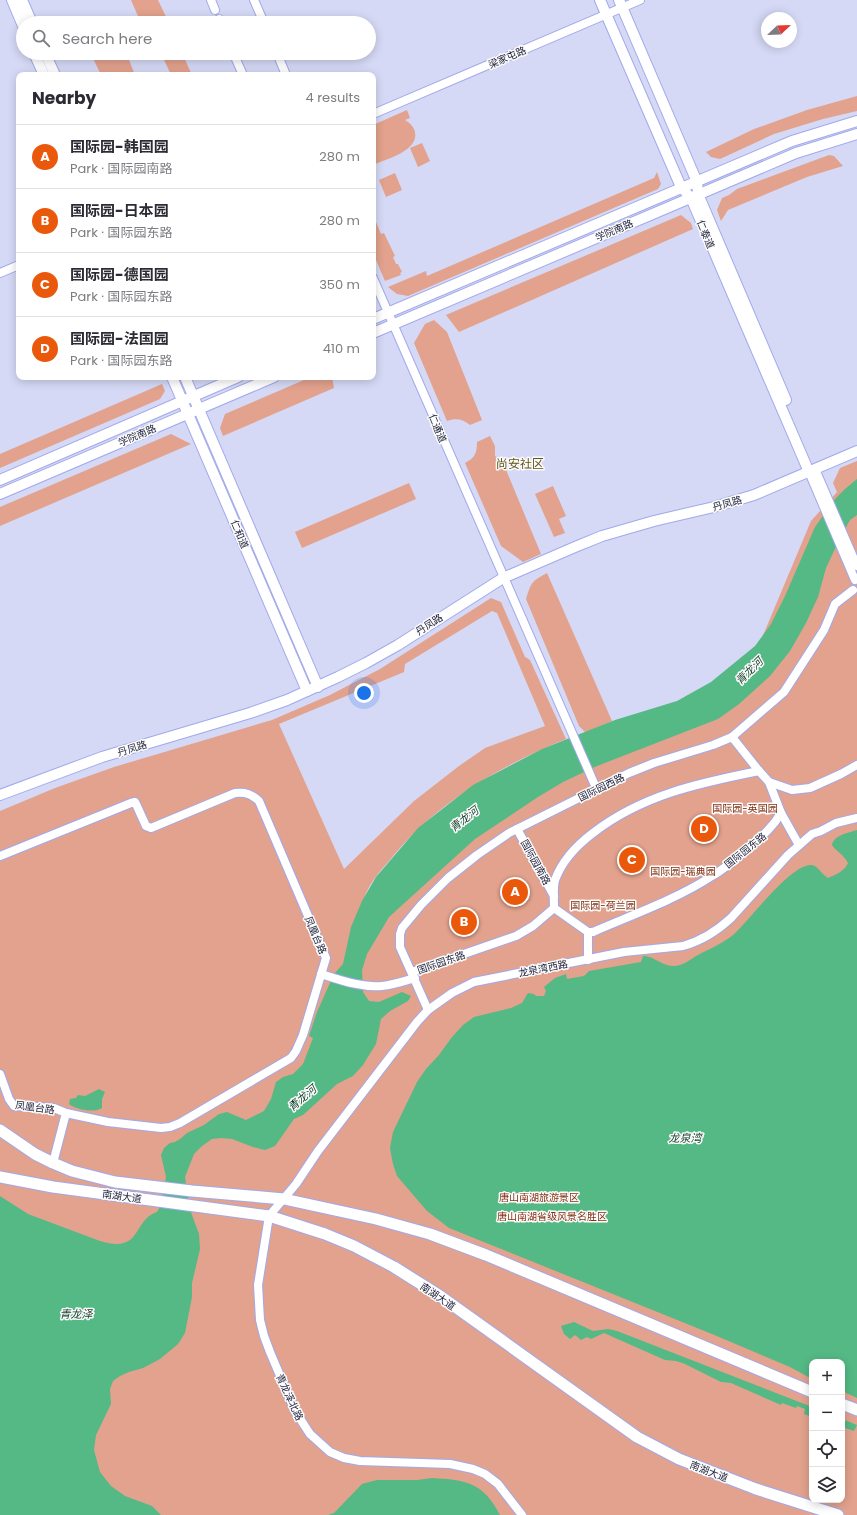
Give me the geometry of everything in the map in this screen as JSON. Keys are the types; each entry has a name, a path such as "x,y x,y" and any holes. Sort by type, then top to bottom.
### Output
{"highway":[{"name":"南湖大道","path":"0,1130 35,1154 53,1163 72,1171 115,1182 157,1188 284,1199 376,1219 430,1234 486,1255 809,1391"},
{"name":"南湖大道","path":"0,1177 53,1187 269,1216 304,1226 354,1246 394,1267 440,1296 637,1437 679,1459 714,1473 756,1489 838,1515"},
{"path":"845,1405 857,1410"}],"main road":[{"path":"12,0 19,16"},
{"path":"22,0 29,16"},
{"name":"仁泰道","path":"600,0 681,187 694,196 812,470"},
{"name":"仁泰道","path":"621,4 697,182 694,196"},
{"path":"37,60 43,72"},
{"path":"48,60 54,72"},
{"name":"学院南路","path":"376,318 792,141 857,121"},
{"name":"学院南路","path":"376,332 796,153 857,134"},
{"name":"仁和道","path":"173,380 307,691"},
{"name":"仁和道","path":"186,380 318,686"},
{"name":"学院南路","path":"0,480 231,380"},
{"name":"学院南路","path":"0,494 267,380"},
{"name":"丹凤路","path":"0,795 102,757 263,709 345,674 390,649 503,578 602,536 654,520 732,503 857,451"}],"street":[{"path":"211,0 215,10"},
{"path":"254,0 261,16"},
{"name":"梁家屯路","path":"376,113 606,15 621,4 640,0"},
{"path":"236,60 242,72"},
{"path":"280,60 285,72"},
{"path":"0,273 16,266"},
{"name":"仁通道","path":"376,285 595,786"},
{"path":"812,470 845,548 856,579 853,585 855,593"},
{"path":"845,548 857,566"},
{"name":"国际园西路","path":"428,1010 414,975 400,946 400,934 402,928 448,878 477,855 517,829 595,786 647,766 713,745 732,737 784,692 824,630 835,604 855,593"},
{"path":"732,737 769,782 781,813 799,845"},
{"path":"769,782 792,790 810,788 857,765"},
{"path":"588,960 588,932 554,908 555,881 572,853 581,842 600,827 621,814 658,796 697,784 759,771"},
{"name":"凤凰台路","path":"0,856 134,802 146,826 151,828 235,793 243,792 252,795 259,802 326,958 299,1045 291,1058 180,1123 170,1127 161,1128 108,1122 66,1113 54,1108 14,1106 9,1099 0,1074"},
{"name":"国际园东路","path":"588,932 594,932 672,897 712,876 762,837 774,825 781,813"},
{"name":"龙泉湾西路","path":"284,1199 318,1151 412,1028 428,1010 452,993 474,982 624,952 683,946 702,939 730,918 799,845 812,834 836,823 857,818"},
{"name":"国际园南路","path":"517,829 554,896"},
{"name":"国际园东路","path":"321,974 365,986 384,986 516,936 533,926 554,908"},
{"path":"53,1163 66,1113"},
{"path":"269,1216 284,1199"},
{"name":"青龙泽北路","path":"269,1216 258,1285 260,1320 270,1352 295,1411 310,1434 330,1452 344,1458 372,1462 450,1464 472,1469 485,1474 498,1484 522,1515"}],"green space":[{"path":"131,0 158,0 166,16 138,16"},
{"path":"94,60 129,60 134,72 100,72"},
{"path":"164,60 185,60 191,72 170,72"},
{"path":"857,96 857,111 823,119 774,134 720,159 711,157 706,152 754,129 807,110"},
{"path":"407,110 410,118 405,120 414,128 415,139 407,149 376,164 376,124"},
{"path":"422,143 430,161 418,167 410,148"},
{"path":"829,155 834,156 843,166 807,177 728,210 721,221 717,210 722,198 737,189"},
{"path":"657,172 661,184 658,189 408,296 397,294 388,287 426,271 427,276 654,178"},
{"path":"395,173 402,190 386,197 379,180"},
{"path":"681,215 691,223 693,229 459,332 446,315"},
{"path":"376,222 381,234 384,233 395,256 393,257 396,264 398,264 402,272 400,273 401,275 385,281 376,260"},
{"path":"434,320 447,332 482,420 470,425 465,421 447,421 414,343 425,324"},
{"path":"304,380 333,380 334,388 223,436 220,428 225,414"},
{"path":"162,384 165,391 160,399 0,468 0,454"},
{"path":"171,434 191,444 0,526 0,507"},
{"path":"490,436 495,446 495,456 502,461 504,465 541,554 523,562 501,546 465,463 475,455 477,442"},
{"name":"唐山南湖旅游景区","path":"857,461 857,1515 0,1515 0,811 55,788 114,767 272,720 330,695 380,669 491,598 501,602 525,657 530,660 566,739 492,775 447,804 426,821 407,840 374,879 364,899 686,706 756,652 811,521 837,492 833,483 840,468","holes":["492,611 497,613 545,726 485,748 459,766 414,801 344,869 279,724 404,672 405,664"]},
{"path":"409,483 416,499 302,548 295,532"},
{"path":"553,486 566,516 559,519 565,533 554,537 535,494"},
{"path":"547,573 612,721 586,733 579,726 526,599 529,589 533,583"}],"water":[{"path":"857,479 857,515 850,520 841,536 826,568 818,597 806,623 790,651 770,676 739,704 718,719 597,766 563,782 475,839 389,917 367,954 362,970 363,992 369,1001 379,1002 402,992 411,996 408,1001 390,1011 381,1019 376,1044 363,1065 353,1076 337,1084 303,1115 294,1119 275,1146 265,1150 232,1139 221,1138 212,1139 194,1154 185,1177 189,1207 199,1234 200,1249 192,1283 192,1297 185,1333 178,1344 160,1359 143,1368 120,1376 113,1381 110,1389 111,1404 96,1435 94,1450 100,1472 111,1486 125,1496 152,1506 161,1515 0,1515 0,1196 28,1214 100,1241 114,1244 124,1243 130,1240 149,1216 157,1212 161,1205 166,1177 161,1155 164,1148 170,1143 180,1139 187,1133 204,1125 219,1114 227,1112 246,1120 264,1111 271,1099 276,1082 283,1077 293,1074 303,1064 313,1038 309,1036 317,1012 334,974 343,964 351,927 362,901 376,877 418,828 473,785 542,749 615,720 677,701 711,682 755,646 771,624 815,527 835,499"},
{"name":"龙泉湾","path":"857,830 857,1398 845,1392 845,1359 809,1359 809,1377 790,1367 712,1334 449,1228 427,1211 397,1176 390,1148 393,1132 417,1082 452,1037 463,1025 474,1017 511,1008 522,1003 528,993 536,996 544,996 546,991 544,987 555,978 566,974 567,979 584,976 589,971 641,962 643,956 647,956 669,966 680,965 720,944 733,935 782,882 793,873 804,867 812,865 828,878 837,874 847,866 848,863 832,845 835,839 846,833"},
{"path":"99,1089 105,1092 102,1099 102,1108 99,1110 76,1108 69,1104 70,1099 76,1098 78,1095 85,1096"},
{"path":"574,1322 593,1331 608,1329 617,1331 809,1406 809,1416 804,1414 805,1409 797,1406 796,1408 782,1403 781,1405 731,1383 721,1382 685,1364 665,1360 604,1333 591,1339 587,1337 581,1340 575,1335 570,1339 564,1334 561,1326"},
{"path":"845,1420 857,1425 854,1431 845,1428"},
{"path":"432,1478 464,1482 480,1489 494,1504 500,1515 328,1515 334,1513 362,1484 377,1480 417,1480"}],"place":[{"name":"国际园-法国园","path":"704,829"},
{"name":"国际园-德国园","path":"632,860"},
{"name":"国际园-韩国园","path":"515,892"},
{"name":"国际园-日本园","path":"464,922"}],"district":[{"name":"尚安社区","path":"520,464"}],"water label":[{"name":"青龙河","path":"749,671"},
{"name":"青龙河","path":"464,819"},
{"name":"青龙河","path":"302,1098"},
{"name":"青龙泽","path":"76,1314"}],"park label":[{"name":"国际园-英国园","path":"745,808"},
{"name":"国际园-瑞典园","path":"683,871"},
{"name":"国际园-荷兰园","path":"603,905"},
{"name":"唐山南湖省级风景名胜区","path":"552,1216"}]}
